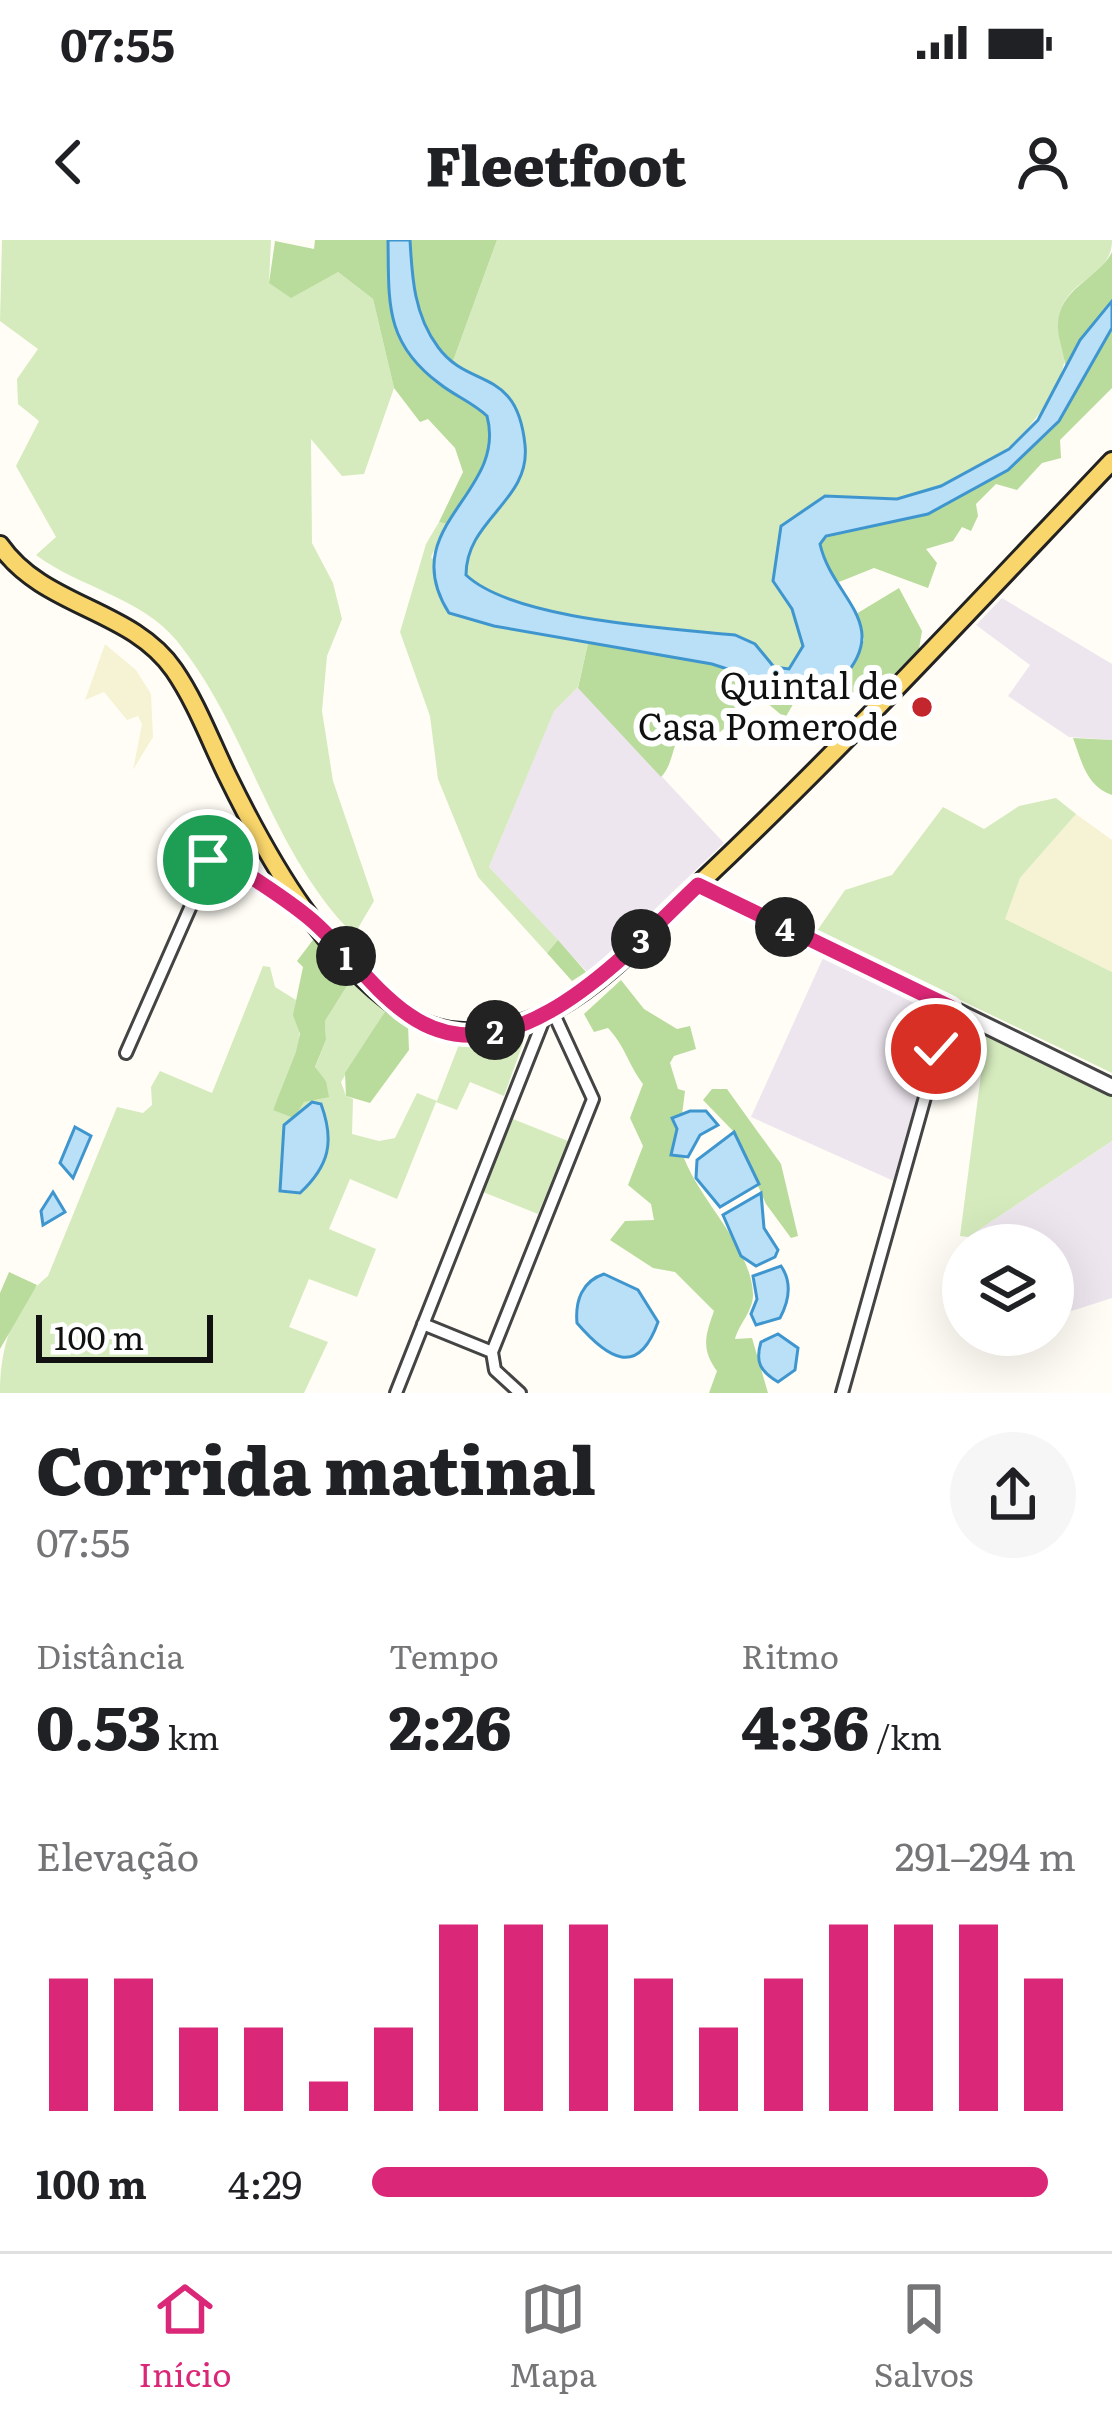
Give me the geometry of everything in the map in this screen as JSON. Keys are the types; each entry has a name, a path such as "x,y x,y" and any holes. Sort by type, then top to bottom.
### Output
{"main road":[{"path":"0,545 40,586 119,624 164,658 261,844 314,922 382,992 421,1022 479,1032 549,1012 604,975 855,733 1112,460"}],"street":[{"path":"126,1053 212,856 226,859 314,922"},
{"path":"698,885 1112,1087"},
{"path":"842,1393 950,1007"},
{"path":"396,1393 549,1012"},
{"path":"520,1393 495,1370 493,1352 593,1099 549,1012"},
{"path":"423,1324 493,1352"}],"shaded area":[{"path":"1002,598 1112,664 1112,740 1069,737 1008,696 1030,665 976,625"},
{"path":"105,644 136,670 151,694 153,737 133,770 142,724 138,716 127,720 104,692 85,700"},
{"path":"578,687 724,843 588,973 489,867 554,710"},
{"path":"1076,814 1112,840 1112,972 1004,919 1020,878"},
{"path":"823,958 941,1014 896,1182 751,1117"},
{"path":"1112,1141 1112,1298 1074,1310 1074,1224 988,1224"}],"green space":[{"path":"2,240 271,240 269,283 338,272 373,299 394,388 364,474 342,476 311,439 312,543 333,583 342,619 327,656 322,711 333,781 374,901 354,935 301,866 223,713 177,641 128,603 36,555 56,537 16,466 39,421 18,404 17,379 38,349 0,321"},
{"path":"315,240 388,240 394,313 412,357 470,400 488,420 491,432 486,457 447,524 439,522 463,472 455,448 428,419 420,422 394,388 373,299 338,272 291,298 269,283 275,241 314,249"},
{"path":"410,240 497,240 453,361 424,321"},
{"path":"497,240 1112,240 1106,261 1061,309 1062,371 1051,395 1018,439 948,485 896,499 859,500 781,526 773,581 792,609 803,646 790,669 774,667 755,644 735,635 554,611 488,590 466,575 473,538 495,512 453,361"},
{"path":"1112,252 1112,301 1065,365 1058,332 1064,303"},
{"path":"1112,328 1112,388 1060,440 1061,458 1042,463 1017,490 996,484 976,504 978,516 971,531 962,527 953,541 926,549 937,563 928,588 874,568 839,582 825,566 820,544 835,530 928,514 1008,470 1059,421"},
{"path":"439,522 447,524 431,557 494,626 589,639 578,687 554,711 489,867 558,940 547,953 478,877 438,779 430,716 400,632 426,544"},
{"path":"899,588 922,631 919,649 874,694 795,701 785,718 761,698 714,737 688,726 661,777 578,688 589,639 712,664 783,687 842,679 864,640 856,614"},
{"path":"1073,738 1112,740 1112,795 1091,779"},
{"path":"1056,798 1076,814 1020,878 1005,919 1112,972 1112,1073 817,931 845,890 892,875 943,807 984,829 1019,806"},
{"path":"316,936 352,978 325,1021 326,1040 315,1067 326,1081 329,1097 304,1102 294,1118 273,1110 300,1034 293,1015 303,967 297,961"},
{"path":"558,940 586,972 572,981 547,953"},
{"path":"263,966 270,967 275,987 296,1000 299,1031 295,1061 273,1110 304,1102 326,1081 315,1068 326,1040 325,1021 352,978 386,1010 341,1082 346,1096 353,1099 352,1134 379,1141 395,1138 417,1093 437,1101 460,1042 515,1037 523,1043 504,1096 470,1082 457,1110 436,1102 397,1199 350,1179 329,1229 376,1249 357,1297 309,1279 289,1327 328,1342 304,1393 0,1393 10,1329 25,1300 48,1276 117,1107 143,1113 152,1105 151,1087 160,1071 212,1093"},
{"path":"621,980 644,1009 677,1029 690,1026 696,1049 674,1056 670,1063 678,1089 685,1091 682,1115 673,1119 677,1129 671,1155 684,1158 744,1260 753,1295 735,1339 752,1338 768,1393 709,1393 717,1371 706,1342 714,1311 675,1272 653,1268 610,1240 625,1221 654,1220 651,1204 628,1185 643,1146 630,1118 643,1084 614,1035 608,1028 594,1032 584,1014"},
{"path":"386,1010 408,1025 409,1050 370,1103 346,1096 345,1073"},
{"path":"986,1036 1112,1097 1112,1141 988,1224 962,1224"},
{"path":"712,1089 727,1089 781,1164 798,1236 791,1238 766,1204 734,1132 703,1100"},
{"path":"513,1119 568,1141 538,1214 483,1192"},
{"path":"9,1272 37,1285 0,1349 0,1293"}],"water":[{"path":"388,240 410,240 419,309 438,347 450,360 502,391 520,420 524,464 509,496 476,539 466,575 489,590 555,612 735,635 755,644 774,667 789,669 803,646 792,609 773,581 781,526 825,496 897,499 941,486 1009,449 1038,420 1080,340 1112,301 1112,328 1059,421 1008,470 928,514 826,536 820,544 826,563 855,611 862,642 842,679 783,687 712,664 494,626 449,613 436,583 435,556 442,533 482,467 489,443 487,416 422,369 399,337 390,302"},
{"path":"312,1102 321,1104 328,1130 327,1153 300,1193 280,1191 284,1125"},
{"path":"706,1111 718,1125 700,1135 688,1157 671,1155 677,1129 672,1118"},
{"path":"75,1127 91,1136 73,1178 60,1163"},
{"path":"734,1132 759,1184 720,1207 696,1178 697,1160"},
{"path":"53,1192 65,1212 43,1225 41,1211"},
{"path":"761,1193 764,1228 778,1250 775,1257 756,1266 741,1256 723,1215"},
{"path":"781,1266 788,1285 783,1312 780,1318 756,1325 751,1314 757,1299 753,1276"},
{"path":"604,1274 638,1290 658,1322 650,1340 632,1356 611,1353 577,1323 582,1293"},
{"path":"778,1334 798,1348 795,1370 778,1382 763,1370 759,1355 761,1342"}],"place":[{"name":"Quintal de Casa Pomerode","path":"922,707"}],"route":[{"path":"208,860 212,856 226,859 314,922 408,1014 441,1029 503,1029 560,1006 604,975 698,885 950,1007 936,1049"}]}
